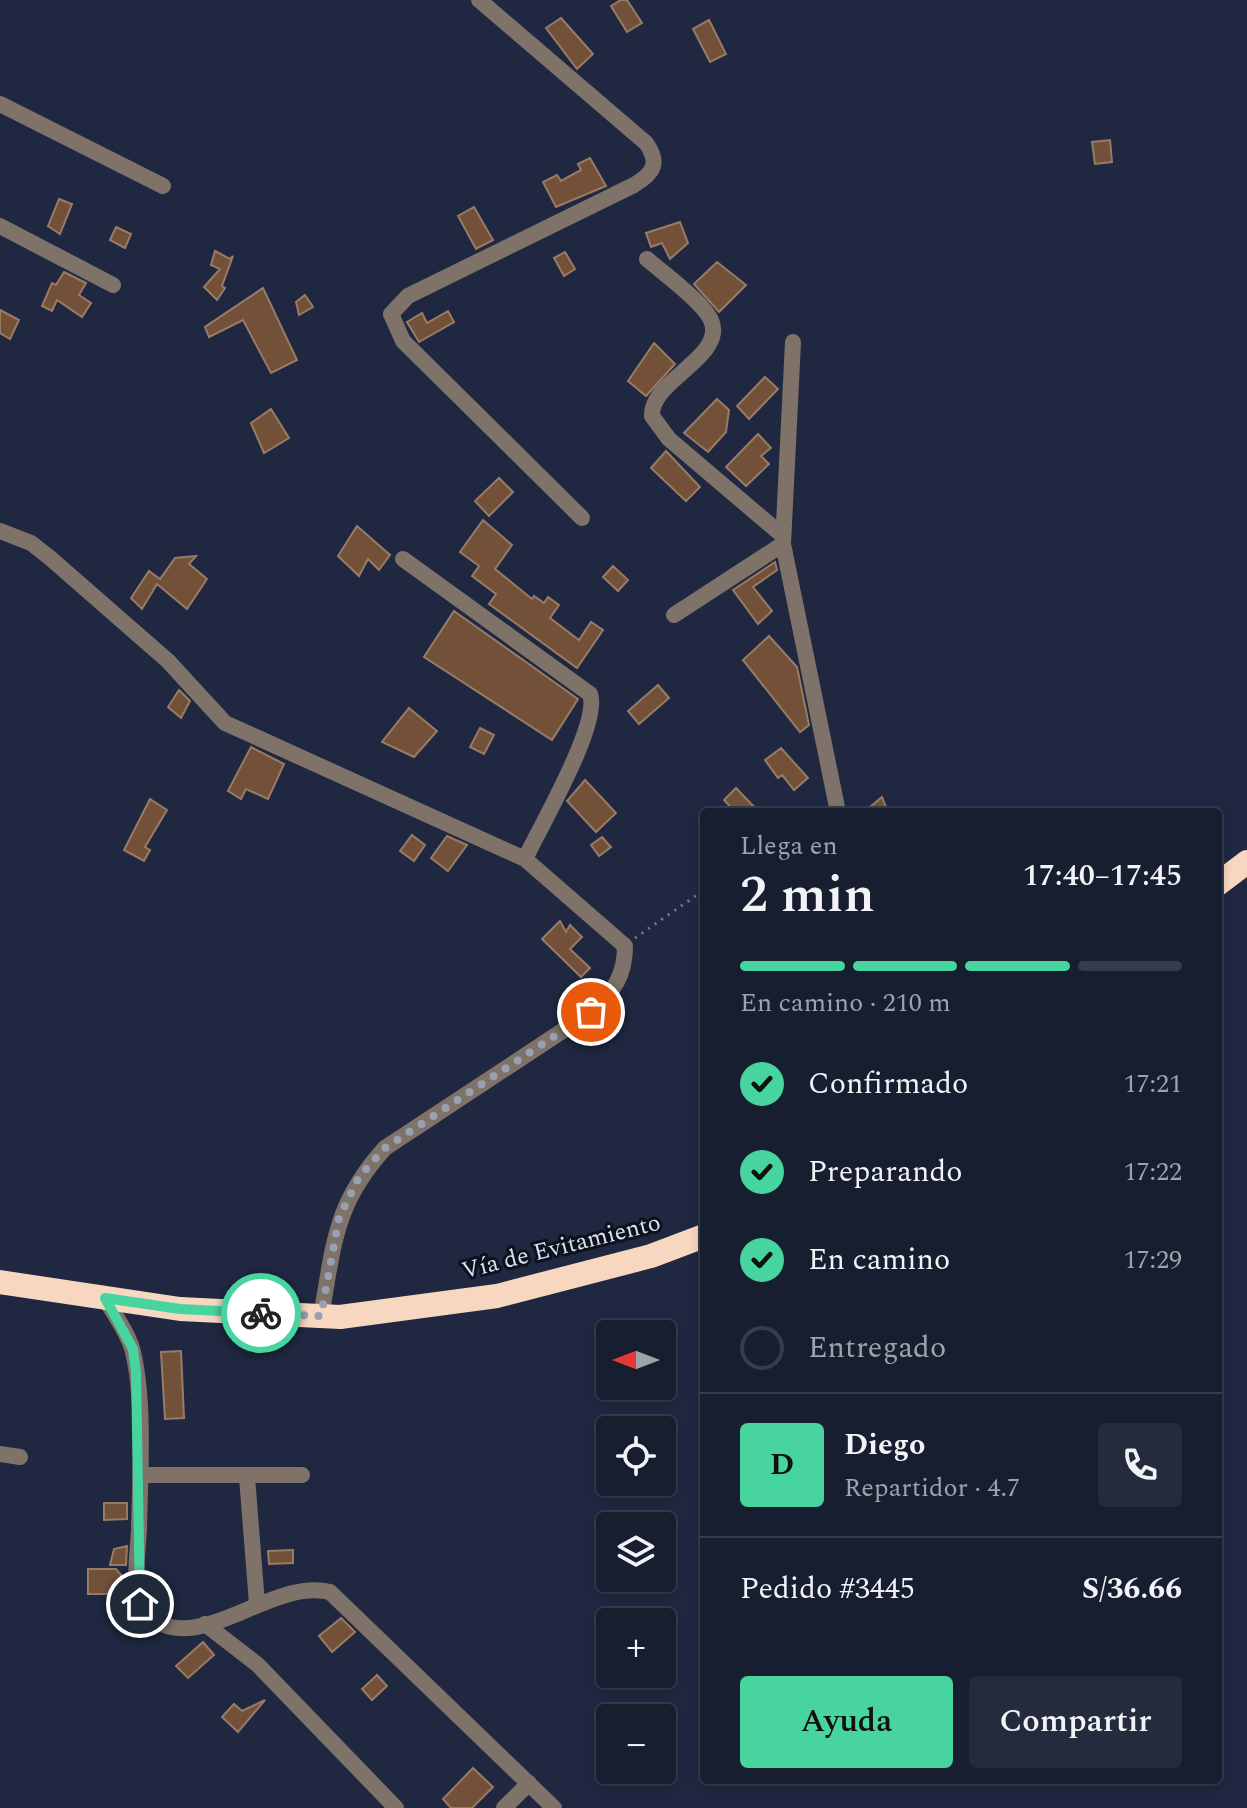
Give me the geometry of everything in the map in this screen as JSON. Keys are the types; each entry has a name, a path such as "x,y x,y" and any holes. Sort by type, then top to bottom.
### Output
{"highway":[{"path":"1222,881 1247,862"},
{"name":"Vía de Evitamiento","path":"0,1282 180,1309 340,1317 497,1296 651,1256 700,1238"}],"street":[{"path":"479,0 646,143 655,158 655,167 634,185 408,296 391,314 403,341 582,518"},
{"path":"0,104 163,186"},
{"path":"0,226 113,285"},
{"path":"647,259 702,309 711,320 712,334 701,355 656,398 652,416 669,439 782,540"},
{"path":"793,342 782,540 837,808"},
{"path":"0,531 31,543 49,557 168,661 225,723 525,859 625,946 625,966 619,983 591,1012 385,1148 359,1177 339,1218 321,1316"},
{"path":"674,615 782,540"},
{"path":"403,559 590,694 594,705 585,735 525,859"},
{"path":"105,1298 133,1349 140,1475 137,1581 140,1604 155,1622 174,1628 205,1624 257,1604 314,1590 338,1597 554,1808"},
{"path":"0,1454 20,1457"},
{"path":"140,1475 302,1475"},
{"path":"247,1477 257,1604"},
{"path":"205,1624 250,1658 396,1808"},
{"path":"504,1808 529,1783"}],"path":[{"path":"625,946 700,893"}],"building":[{"path":"627,0 642,23 627,32 611,6"},
{"path":"561,18 593,54 577,69 546,28"},
{"path":"709,20 726,54 710,62 693,29"},
{"path":"1110,140 1112,162 1095,164 1092,142"},
{"path":"590,158 606,186 556,207 543,182 557,175 561,181 581,170 578,164"},
{"path":"59,199 72,204 60,234 48,226"},
{"path":"474,207 493,240 476,249 458,216"},
{"path":"680,222 688,243 670,259 662,243 651,247 646,233"},
{"path":"116,227 131,234 125,248 110,240"},
{"path":"215,251 230,259 233,256 222,286 225,288 217,300 204,287 220,269 211,265"},
{"path":"565,252 575,269 564,276 554,258"},
{"path":"717,262 746,285 719,312 694,284"},
{"path":"64,272 86,283 79,295 91,303 82,317 57,300 52,311 42,306 52,283 56,285"},
{"path":"263,288 297,360 271,373 243,320 209,337 205,327"},
{"path":"305,295 313,307 299,315 296,302"},
{"path":"0,310 19,320 10,339 0,333"},
{"path":"448,311 454,322 419,342 407,322 422,313 427,323"},
{"path":"654,343 675,364 646,396 628,381"},
{"path":"765,377 778,389 749,419 737,406"},
{"path":"717,399 729,410 726,432 708,452 684,433"},
{"path":"271,409 289,438 264,453 251,423"},
{"path":"758,434 771,448 761,456 769,464 746,486 726,467"},
{"path":"666,451 700,487 686,501 651,468"},
{"path":"499,478 513,492 489,516 475,501"},
{"path":"483,520 512,545 495,569 532,599 534,596 544,603 548,597 559,605 550,618 579,640 591,622 603,630 577,668 489,604 496,594 472,576 479,566 460,552"},
{"path":"357,526 390,555 379,570 368,559 359,576 338,556"},
{"path":"196,556 189,564 207,579 187,609 157,584 142,609 131,598 149,571 160,579 175,558"},
{"path":"775,562 777,570 753,587 772,611 758,624 733,590"},
{"path":"613,566 628,580 618,591 603,577"},
{"path":"454,611 578,699 552,740 424,657"},
{"path":"769,636 797,667 809,725 800,732 743,660"},
{"path":"658,685 669,698 639,724 628,711"},
{"path":"179,690 190,701 181,718 168,707"},
{"path":"409,708 437,731 414,757 382,742"},
{"path":"480,728 494,735 484,754 470,747"},
{"path":"251,747 284,764 268,799 246,789 241,799 228,791"},
{"path":"781,748 808,778 794,790 782,775 778,778 765,760"},
{"path":"585,780 616,813 596,832 567,801"},
{"path":"736,788 755,808 731,808 724,800"},
{"path":"882,797 886,808 869,808"},
{"path":"150,799 167,810 145,847 150,850 144,861 124,850"},
{"path":"412,835 425,845 414,861 400,851"},
{"path":"447,836 467,845 448,871 431,858"},
{"path":"602,837 611,847 599,856 591,845"},
{"path":"560,921 566,932 570,925 582,937 570,949 590,968 581,977 542,939"},
{"path":"181,1351 184,1418 165,1419 161,1352"},
{"path":"104,1503 127,1503 127,1519 104,1520"},
{"path":"127,1546 126,1565 110,1565 114,1549"},
{"path":"293,1550 293,1563 269,1564 268,1551"},
{"path":"88,1569 116,1569 126,1581 127,1594 88,1594"},
{"path":"341,1618 355,1632 332,1652 319,1636"},
{"path":"203,1642 214,1655 188,1678 176,1666"},
{"path":"377,1675 387,1686 372,1700 362,1689"},
{"path":"265,1700 238,1732 222,1717 234,1704 242,1711"},
{"path":"473,1768 493,1787 472,1808 451,1808 443,1799"}],"way so far":[{"path":"261,1313 321,1316 339,1218 359,1177 385,1148 591,1012"}],"route":[{"path":"140,1604 137,1581 140,1475 136,1372 133,1349 105,1298 180,1309 261,1313"}]}
